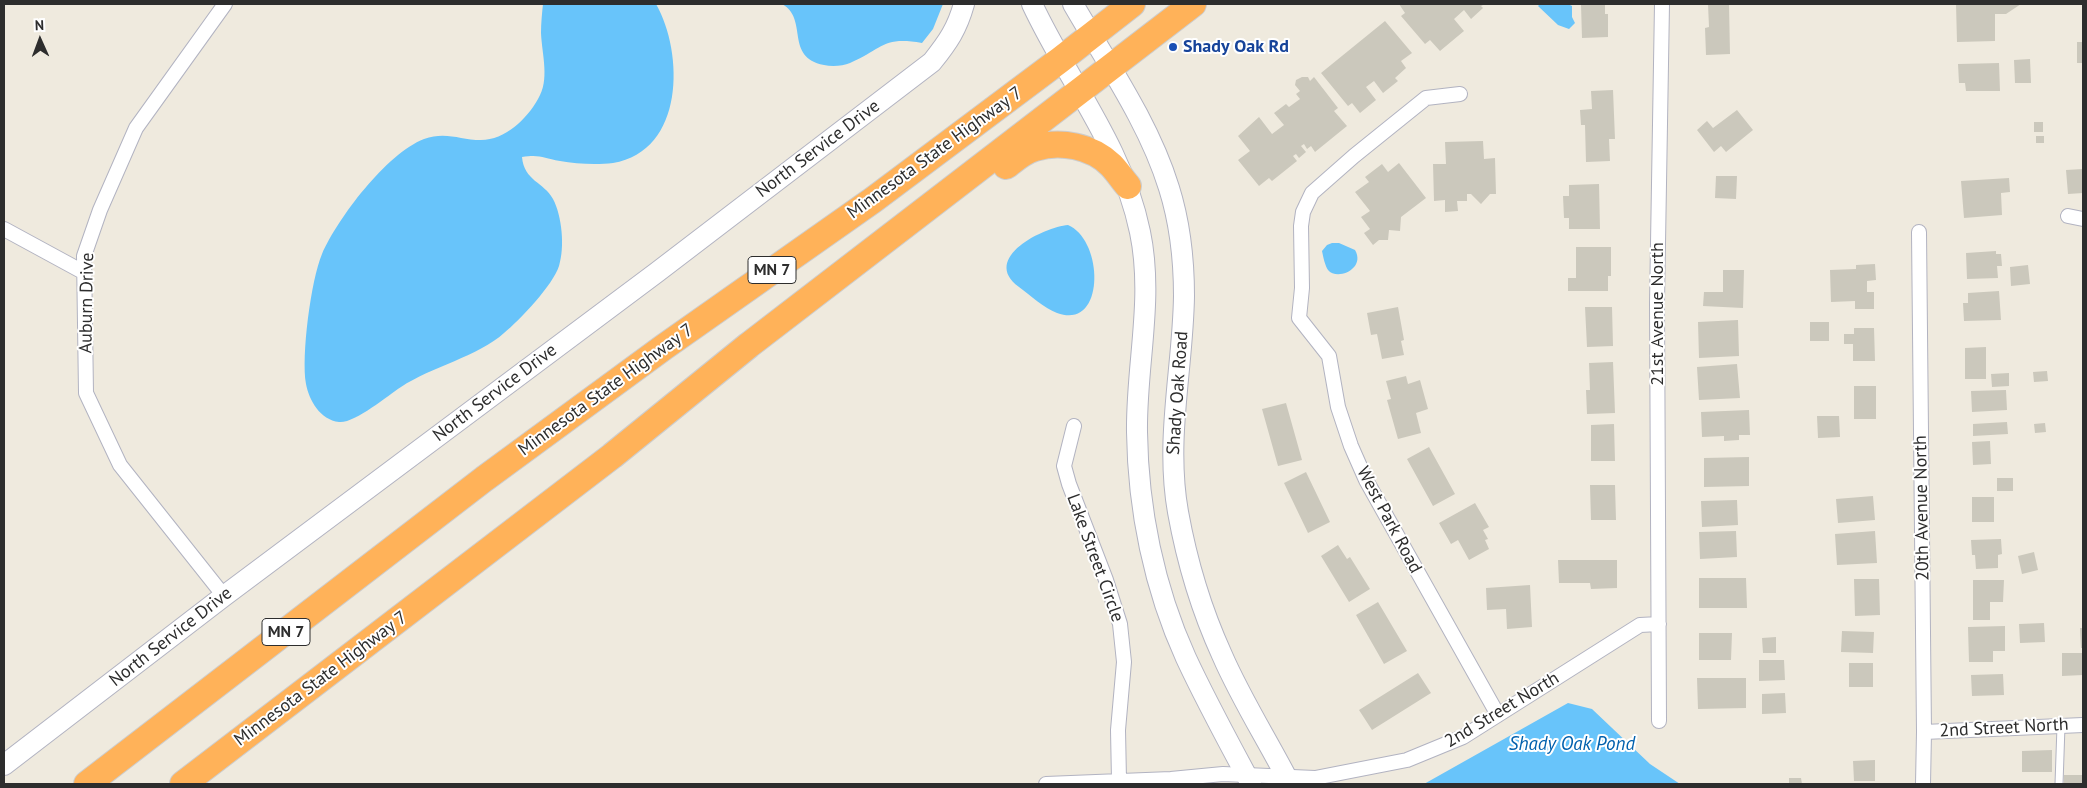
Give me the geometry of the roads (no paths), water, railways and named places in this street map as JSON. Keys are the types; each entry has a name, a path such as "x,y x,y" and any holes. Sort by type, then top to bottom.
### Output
{"highway":[{"name":"Minnesota State Highway 7","path":"87,784 484,479 687,330 873,200 1132,4"},
{"name":"Minnesota State Highway 7","path":"183,784 604,462 749,345 1193,4"},
{"path":"749,345 941,215 1021,154 1034,148 1058,144 1082,148 1095,153 1111,164 1128,186"}],"main road":[{"name":"North Service Drive","path":"4,765 224,596 656,273 932,62 950,40 960,20 964,4"},
{"name":"Shady Oak Road","path":"1032,4 1060,60 1104,132 1128,186 1141,235 1145,274 1145,313 1137,430 1141,490 1151,554 1163,597 1185,657 1248,779"},
{"name":"Shady Oak Road","path":"1073,4 1111,68 1160,162 1172,197 1180,240 1184,297 1174,412 1173,471 1178,510 1193,582 1223,658 1288,780"}],"street":[{"name":"Auburn Drive","path":"224,4 136,128 100,210 84,256 86,393 120,465 224,596"},
{"name":"21st Avenue North","path":"1660,721 1657,303 1662,4"},
{"name":"West Park Road","path":"1460,94 1426,98 1312,193 1303,212 1300,226 1302,288 1300,318 1328,356 1338,407 1351,446 1366,480 1498,715"},
{"path":"2068,216 2083,219"},
{"path":"4,229 85,273"},
{"name":"20th Avenue North","path":"1918,232 1923,784"},
{"name":"Lake Street Circle","path":"1074,426 1064,466 1069,484 1115,605 1122,641 1123,681 1118,730 1119,780"},
{"name":"2nd Street North","path":"1046,784 1119,780 1288,780 1315,778 1407,760 1463,737 1640,625 1658,624"},
{"name":"2nd Street North","path":"1924,732 2083,725"}],"lane":[{"path":"2059,784 2061,726"}],"water":[{"path":"543,4 656,4 665,24 671,48 674,73 672,97 666,120 654,140 637,155 613,163 580,163 537,156 522,157 526,171 549,193 559,214 562,241 561,258 556,274 550,283 527,311 494,341 413,380 353,419 339,422 326,417 316,408 308,390 305,356 308,318 314,281 322,254 329,239 351,206 379,172 409,147 424,139 439,136 453,136 473,140 490,139 507,132 528,114 542,92 544,84 541,33"},
{"path":"782,4 943,4 933,29 922,43 899,41 890,43 850,63 834,66 812,61 804,54 800,46 794,19 790,11"},
{"path":"1540,4 1568,4 1572,6 1572,17 1575,23 1569,29 1558,25 1538,6"},
{"path":"1068,225 1080,234 1088,248 1093,264 1094,281 1092,297 1084,309 1073,315 1057,313 1037,301 1019,287 1009,276 1007,265 1011,255 1032,238 1045,231"},
{"path":"1339,243 1355,250 1357,263 1354,268 1343,274 1332,273 1328,270 1322,251 1327,245"},
{"name":"Shady Oak Pond","path":"1568,703 1592,709 1650,764 1680,784 1424,784"}],"place":[{"name":"Shady Oak Rd","path":"1173,47"}]}
